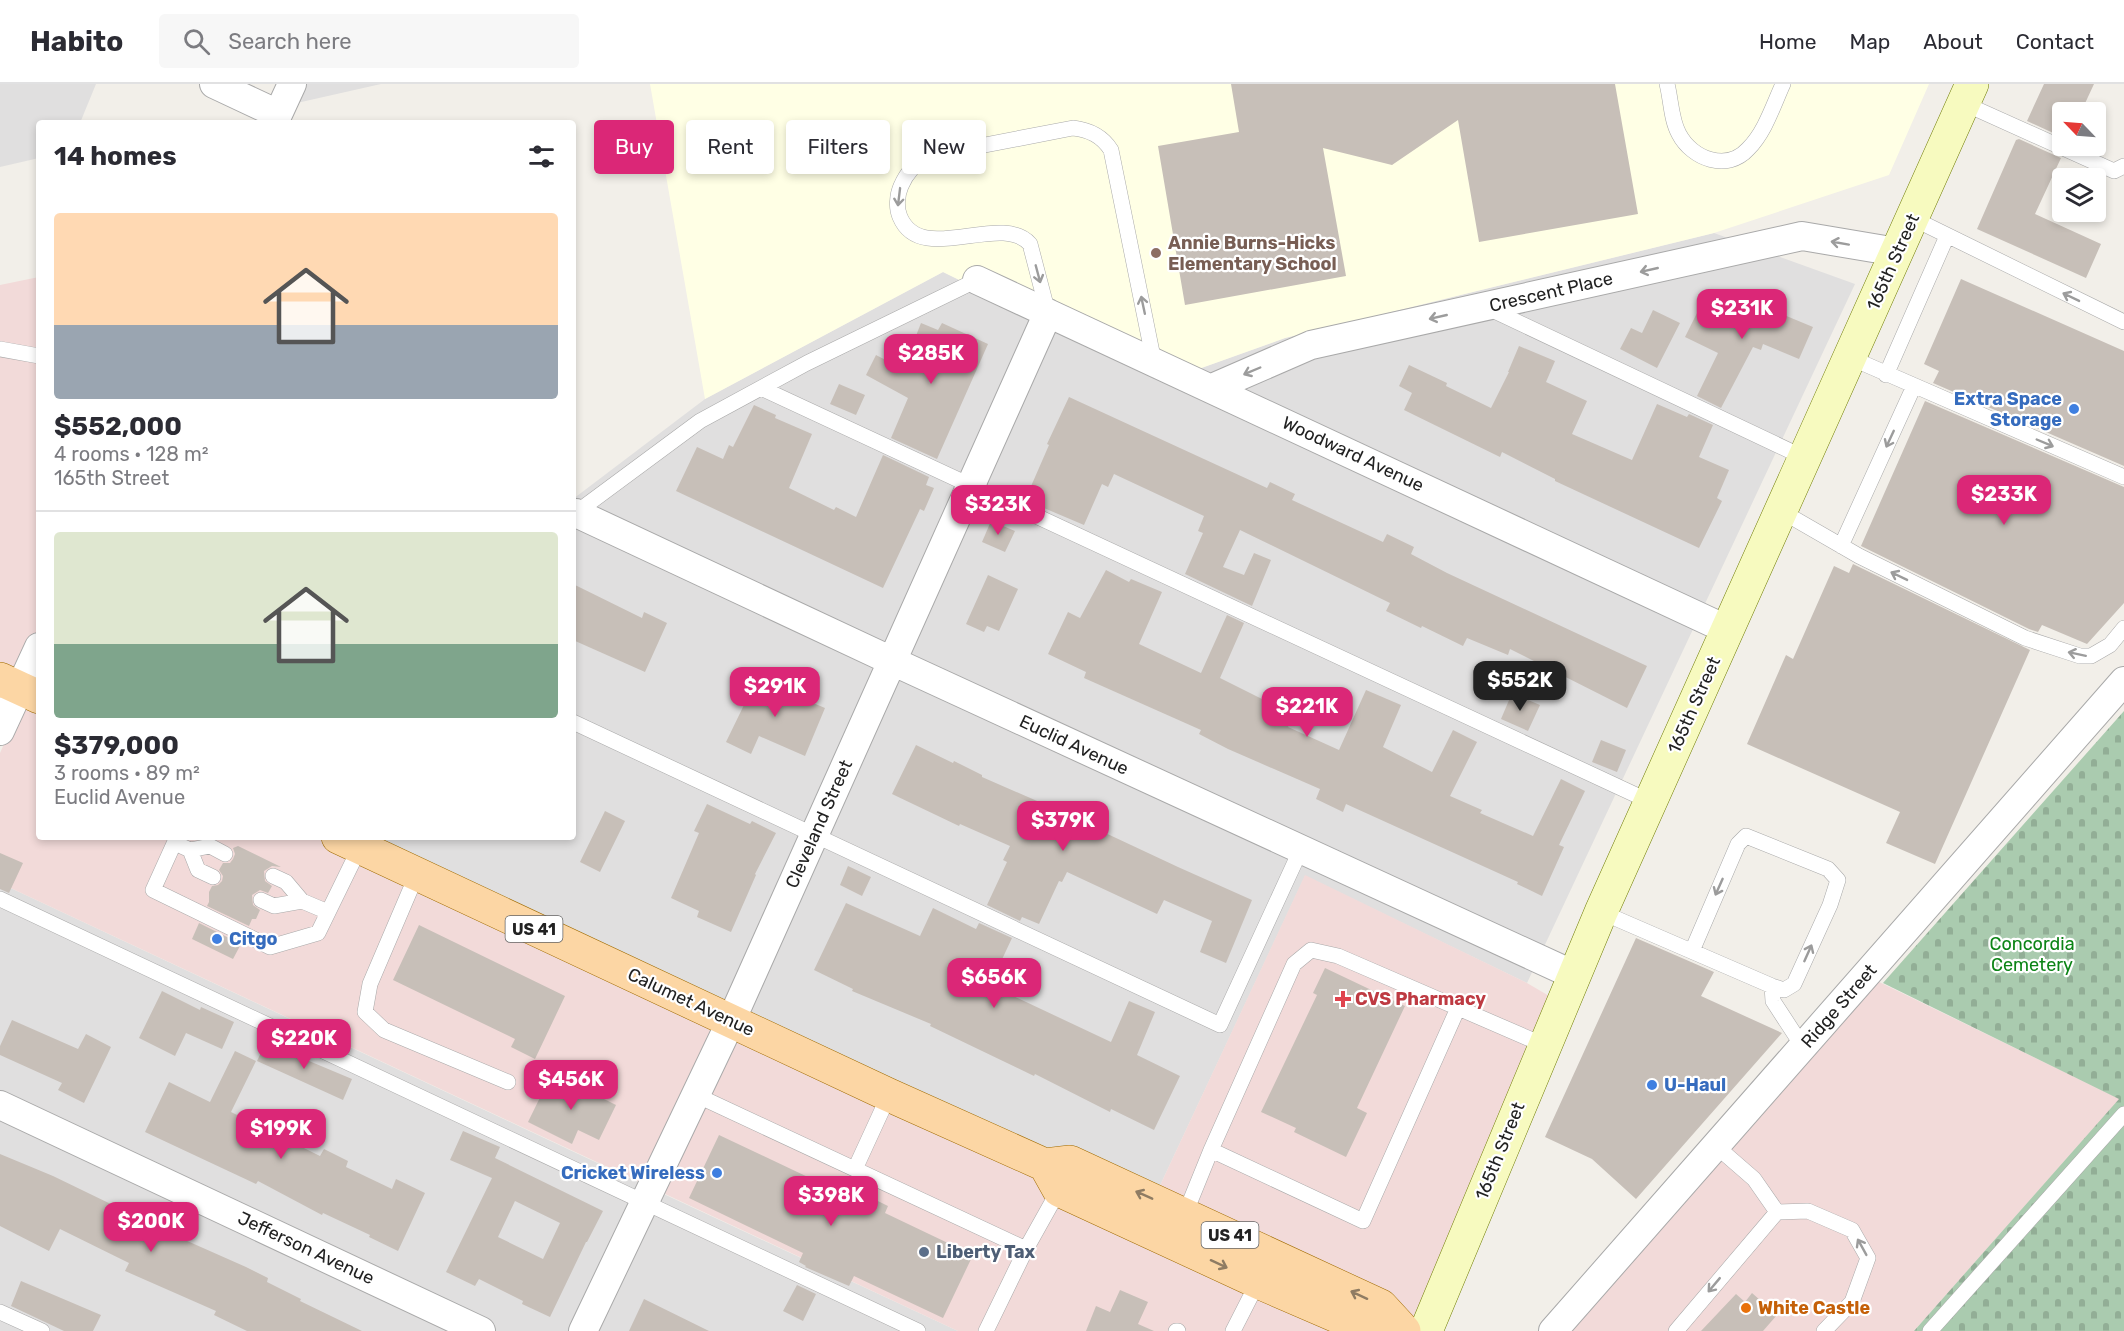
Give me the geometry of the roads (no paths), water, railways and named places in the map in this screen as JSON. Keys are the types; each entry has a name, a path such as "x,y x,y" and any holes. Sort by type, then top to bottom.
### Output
{"main road":[{"name":"165th Street","path":"1426,1331 1601,912 1851,358 1967,93"},
{"name":"Calumet Avenue","path":"349,842 889,1095 1258,1282 1376,1331"},
{"name":"Calumet Avenue","path":"1052,1178 1070,1162 1381,1306 1404,1331"}],"street":[{"path":"214,84 276,119 292,84"},
{"name":"Crescent Place","path":"1212,388 1311,345 1802,236 1897,252"},
{"name":"Woodward Avenue","path":"977,280 1728,630"},
{"name":"Cleveland Street","path":"583,1331 731,1021 1048,313"},
{"name":"Euclid Avenue","path":"576,514 1574,975"},
{"path":"0,731 36,653"},
{"name":"Ridge Street","path":"1553,1331 2124,681"},
{"name":"Jefferson Avenue","path":"0,1105 481,1331"}],"lane":[{"path":"1667,84 1677,132 1695,152 1717,162 1736,158 1750,148 1760,133 1783,84"},
{"path":"1967,93 2114,171 2124,166"},
{"path":"1048,313 1030,244 1024,238 1009,232 935,239 912,231 903,224 898,213 899,190 904,178 919,160 928,156 1073,128 1086,129 1105,141 1111,150 1154,362"},
{"path":"1912,218 2124,322"},
{"path":"1886,375 1947,236"},
{"path":"576,513 700,421 807,363 977,280"},
{"path":"1485,307 1805,458"},
{"path":"0,349 36,355"},
{"path":"1851,358 2124,477"},
{"path":"1841,546 1914,386"},
{"path":"761,388 1651,802"},
{"path":"1781,511 1841,546 2025,638 2080,657 2091,656 2110,645 2124,627"},
{"path":"576,723 1220,1025 1301,849"},
{"path":"1601,912 1772,986 1784,990 1794,984 1830,905 1838,880 1828,869 1746,836 1738,844 1692,951"},
{"path":"213,877 198,870 190,850 176,840 153,890 270,947 318,933 328,912 349,842"},
{"path":"190,850 210,846 225,854"},
{"path":"417,874 370,984 365,1012 384,1030 508,1082"},
{"path":"273,876 286,882 303,902 328,912"},
{"path":"0,899 918,1331"},
{"path":"261,900 274,906 303,902"},
{"path":"1185,1214 1294,964 1311,950 1338,956 1544,1046"},
{"path":"1772,986 1773,1001 1803,1047"},
{"path":"1211,1150 1363,1221 1458,1008"},
{"path":"696,1095 1026,1249"},
{"path":"855,1169 889,1095"},
{"path":"1930,1331 2124,1114"},
{"path":"1716,1146 1754,1179 1777,1212"},
{"path":"986,1331 1026,1249 1052,1178"},
{"path":"1676,1331 1777,1212 1808,1212 1852,1230 1868,1258 1852,1302 1824,1331"},
{"path":"1233,1331 1258,1282"},
{"path":"0,1312 42,1331"}],"place":[{"name":"Annie Burns-Hicks Elementary School","path":"1156,253"},
{"name":"Extra Space Storage","path":"2074,409"},
{"name":"Citgo","path":"217,939"},
{"name":"CVS Pharmacy","path":"1343,999"},
{"name":"U-Haul","path":"1652,1085"},
{"name":"Cricket Wireless","path":"717,1173"},
{"name":"Liberty Tax","path":"924,1252"},
{"name":"White Castle","path":"1746,1308"}],"park label":[{"name":"Concordia Cemetery","path":"2032,954"}]}
